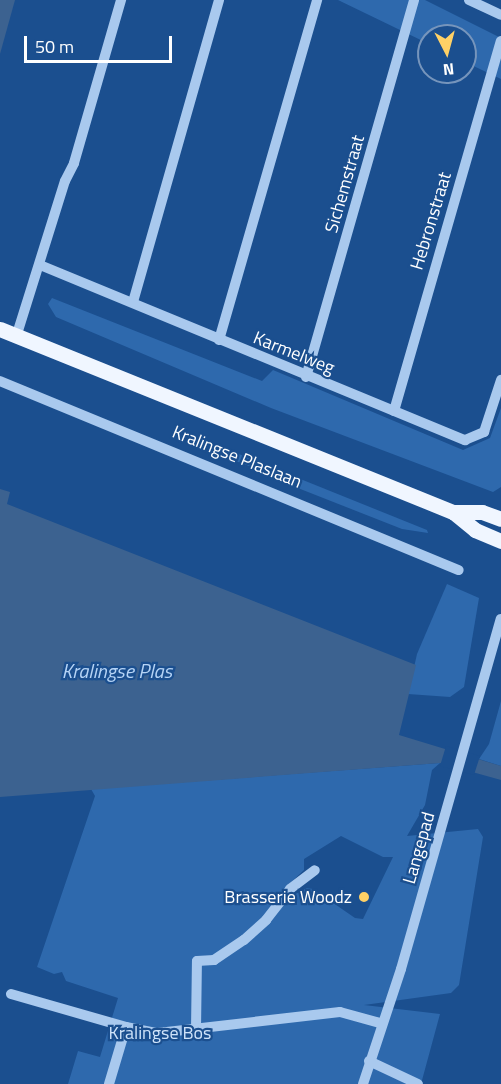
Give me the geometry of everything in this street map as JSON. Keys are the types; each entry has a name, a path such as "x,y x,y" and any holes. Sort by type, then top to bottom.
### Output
{"main road":[{"name":"Kralingse Plaslaan","path":"0,329 453,512 475,530 501,541"},
{"name":"Kralingse Plaslaan","path":"453,512 482,512 501,519"}],"street":[{"path":"17,334 121,0"},
{"path":"133,302 219,0"},
{"path":"219,340 316,0"},
{"name":"Sichemstraat","path":"306,376 414,0"},
{"path":"469,0 501,15"},
{"name":"Hebronstraat","path":"394,411 501,41"},
{"name":"Karmelweg","path":"40,265 465,440 477,438 487,426 501,380"},
{"name":"Kralingse Plaslaan","path":"0,381 459,570"},
{"name":"Langepad","path":"363,1084 380,1023 401,969 501,619"},
{"path":"196,1029 197,960 214,960 244,940 266,920 290,889 315,870"},
{"path":"11,994 126,1028 158,1033 340,1012 380,1023"},
{"path":"109,1084 126,1028"},
{"path":"369,1061 418,1084"}],"green space":[{"path":"338,0 425,0 473,24 417,24 417,38"},
{"path":"477,26 501,38 501,79 477,68"},
{"path":"52,298 262,381 273,370 463,450 490,438 501,408 501,487 493,492 271,408 56,317 48,304"},
{"path":"214,444 268,466 268,473 211,452"},
{"path":"283,472 427,530 428,533 402,529 280,481 277,477"},
{"path":"447,584 479,598 464,687 450,697 408,694 417,654"},
{"path":"501,701 501,766 479,759 489,744"},
{"name":"Kralingse Bos","path":"440,763 432,770 425,805 407,836 478,829 483,837 459,985 451,993 364,1005 440,1014 421,1084 68,1084 78,1051 100,1057 118,998 66,981 62,972 54,974 37,967 95,796 91,789","holes":["341,836 383,857 393,857 363,919 355,918 313,889 307,888 288,898 286,887 304,870 304,859"]}],"water":[{"path":"0,0 15,0 0,54"},
{"name":"Kralingse Plas","path":"0,489 10,492 7,504 416,665 399,735 501,766 501,780 440,763 0,797"}],"pier":[{"path":"446,746 480,756 474,775 440,766"}],"place":[{"name":"Brasserie Woodz","path":"364,897"}]}
